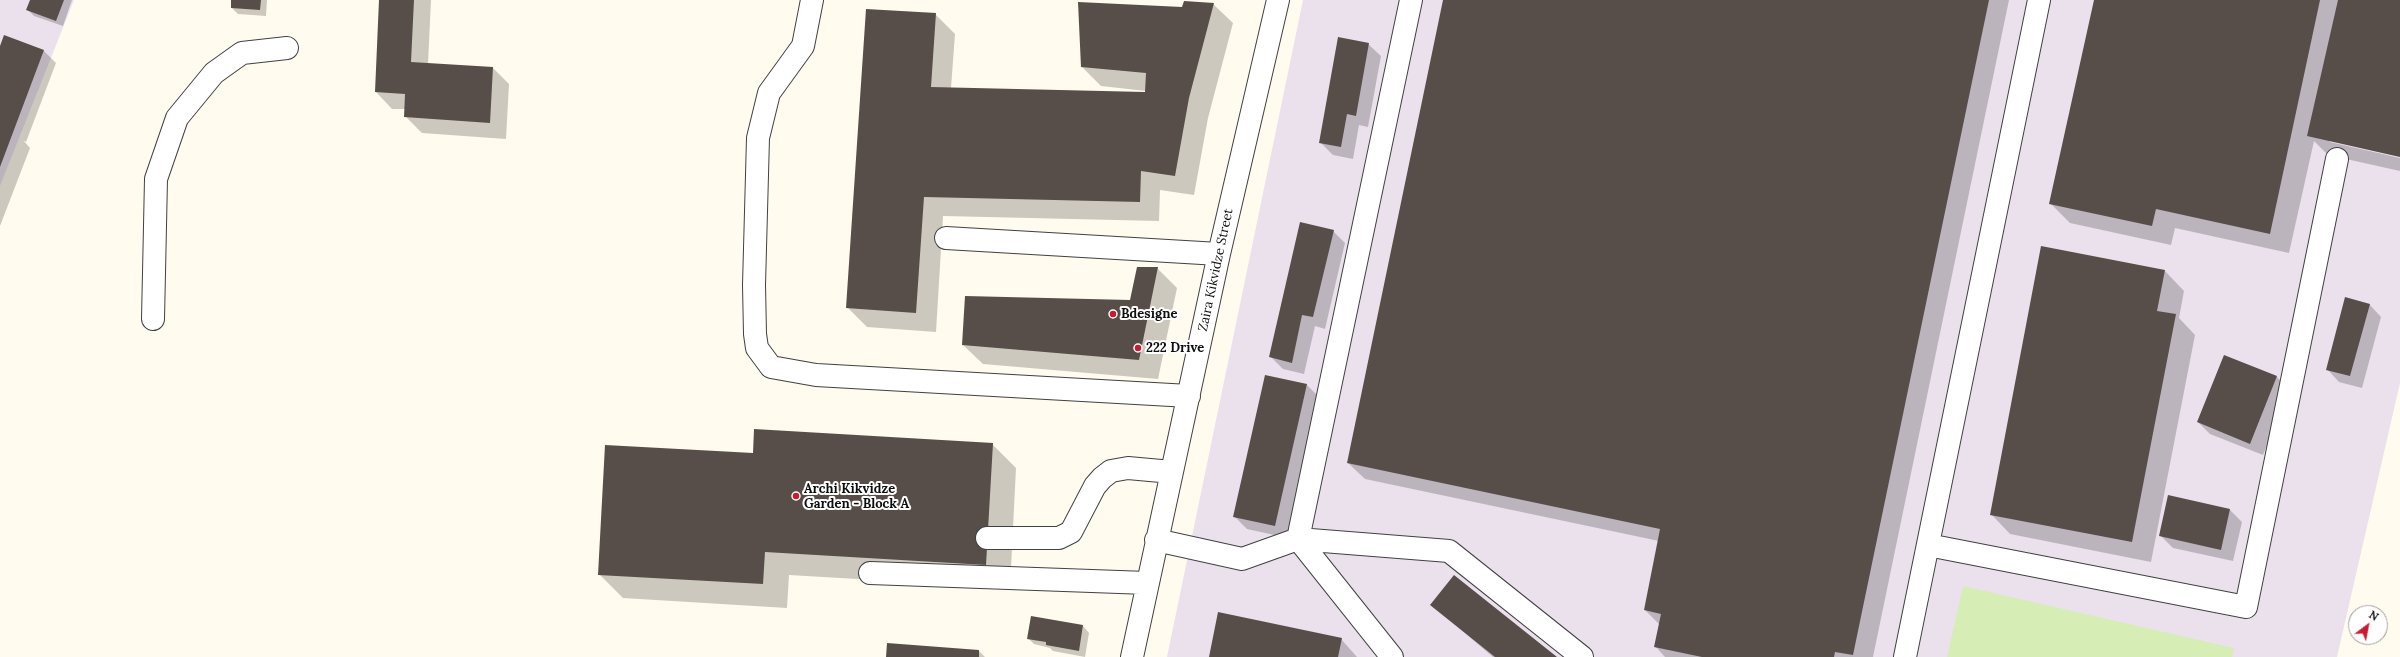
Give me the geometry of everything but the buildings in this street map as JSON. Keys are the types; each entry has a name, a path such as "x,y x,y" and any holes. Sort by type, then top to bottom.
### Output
{"street":[{"path":"812,0 803,46 769,93 758,138 754,285 755,334 758,348 771,367 816,375 1189,396"},
{"name":"Zaira Kikvidze Street","path":"1132,657 1156,540 1189,396 1219,254 1278,0"},
{"path":"1298,539 1411,0"},
{"path":"1905,657 2039,0"},
{"path":"153,319 156,179 177,118 214,73 242,53 287,48"},
{"path":"1928,545 2246,607 2337,159"},
{"path":"946,238 1219,254"},
{"path":"987,538 1059,538 1071,532 1095,486 1111,471 1128,468 1172,472"},
{"path":"1298,539 1392,657"},
{"path":"1156,540 1242,559 1298,539 1449,551 1582,657"},
{"path":"870,573 1147,583"}],"shaded area":[{"path":"0,0 74,0 0,186"},
{"path":"1303,0 2400,0 2400,383 2337,657 1167,657"}],"green space":[{"path":"1963,586 2234,648 2232,657 1947,657"}],"place":[{"name":"Bdesigne","path":"1113,314"},
{"name":"222 Drive","path":"1138,348"},
{"name":"Archi Kikvidze Garden - Block A","path":"796,496"}]}
